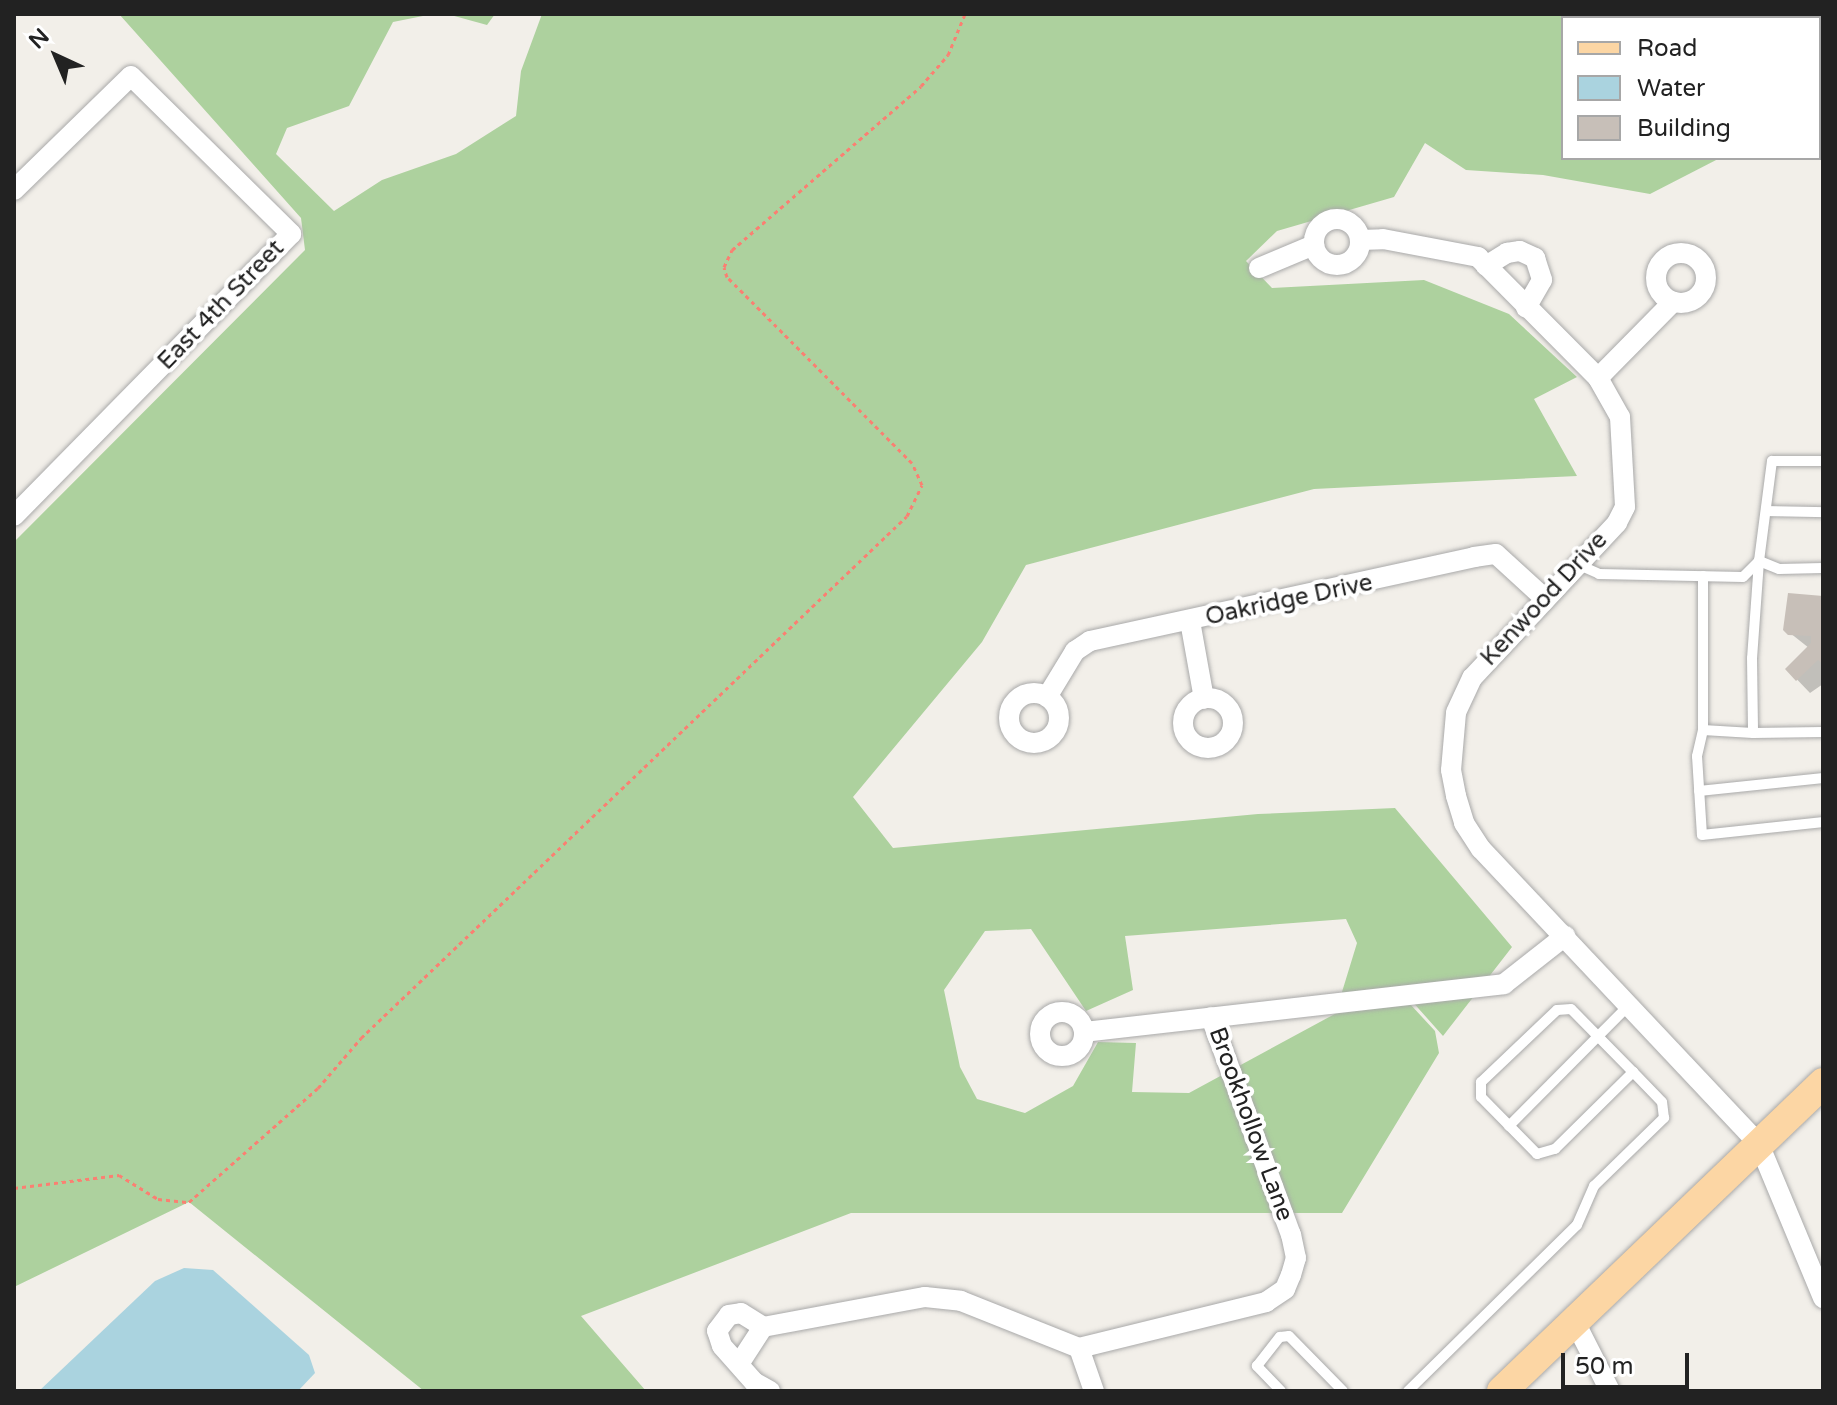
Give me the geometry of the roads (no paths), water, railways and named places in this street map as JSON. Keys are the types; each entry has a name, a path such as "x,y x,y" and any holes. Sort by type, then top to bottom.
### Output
{"main road":[{"path":"1502,1391 1823,1083"}],"street":[{"name":"East 4th Street","path":"14,190 131,76 291,234 14,516"},
{"name":"Kenwood Drive","path":"1259,268 1314,245 1317,230 1336,219 1351,223 1360,240 1383,239 1478,257 1598,378 1620,417 1625,507 1617,523 1543,597 1472,678 1456,713 1451,770 1464,823 1481,849 1631,1003 1759,1144 1823,1298"},
{"path":"1314,245 1320,259 1342,265 1355,257 1360,240"},
{"path":"1486,266 1507,253 1535,258 1542,280 1526,308"},
{"path":"1598,378 1673,302"},
{"name":"Oakridge Drive","path":"1047,697 1075,651 1090,641 1496,554 1543,597"},
{"path":"1190,621 1204,699"},
{"name":"Brookhollow Lane","path":"1079,1348 1266,1302 1285,1289 1291,1275 1296,1258 1291,1235 1211,1017 1504,984 1565,936"},
{"path":"1084,1032 1211,1017"},
{"path":"770,1391 722,1346 717,1331 721,1321 741,1313 763,1327 925,1297 961,1301 1079,1348 1094,1391"},
{"path":"1574,1320 1610,1391"},
{"path":"739,1364 763,1327"}],"lane":[{"path":"1753,733 1759,561 1769,511 1772,461 1823,461"},
{"path":"1769,511 1823,512"},
{"path":"1576,563 1599,574 1743,577 1759,561"},
{"path":"1759,561 1779,569 1823,568"},
{"path":"1703,576 1703,730 1699,791 1702,835 1823,822"},
{"path":"1703,730 1823,732"},
{"path":"1699,791 1823,778"},
{"path":"1509,1126 1631,1003"},
{"path":"1408,1391 1577,1225 1594,1186 1664,1118 1662,1102 1633,1072 1597,1037 1571,1009 1557,1010 1481,1082 1481,1097 1537,1154 1555,1149 1633,1072"},
{"path":"1281,1391 1257,1366 1280,1337 1289,1336 1343,1391"}],"water":[{"path":"184,1268 213,1270 309,1355 315,1373 298,1391 39,1391 155,1281"}]}
